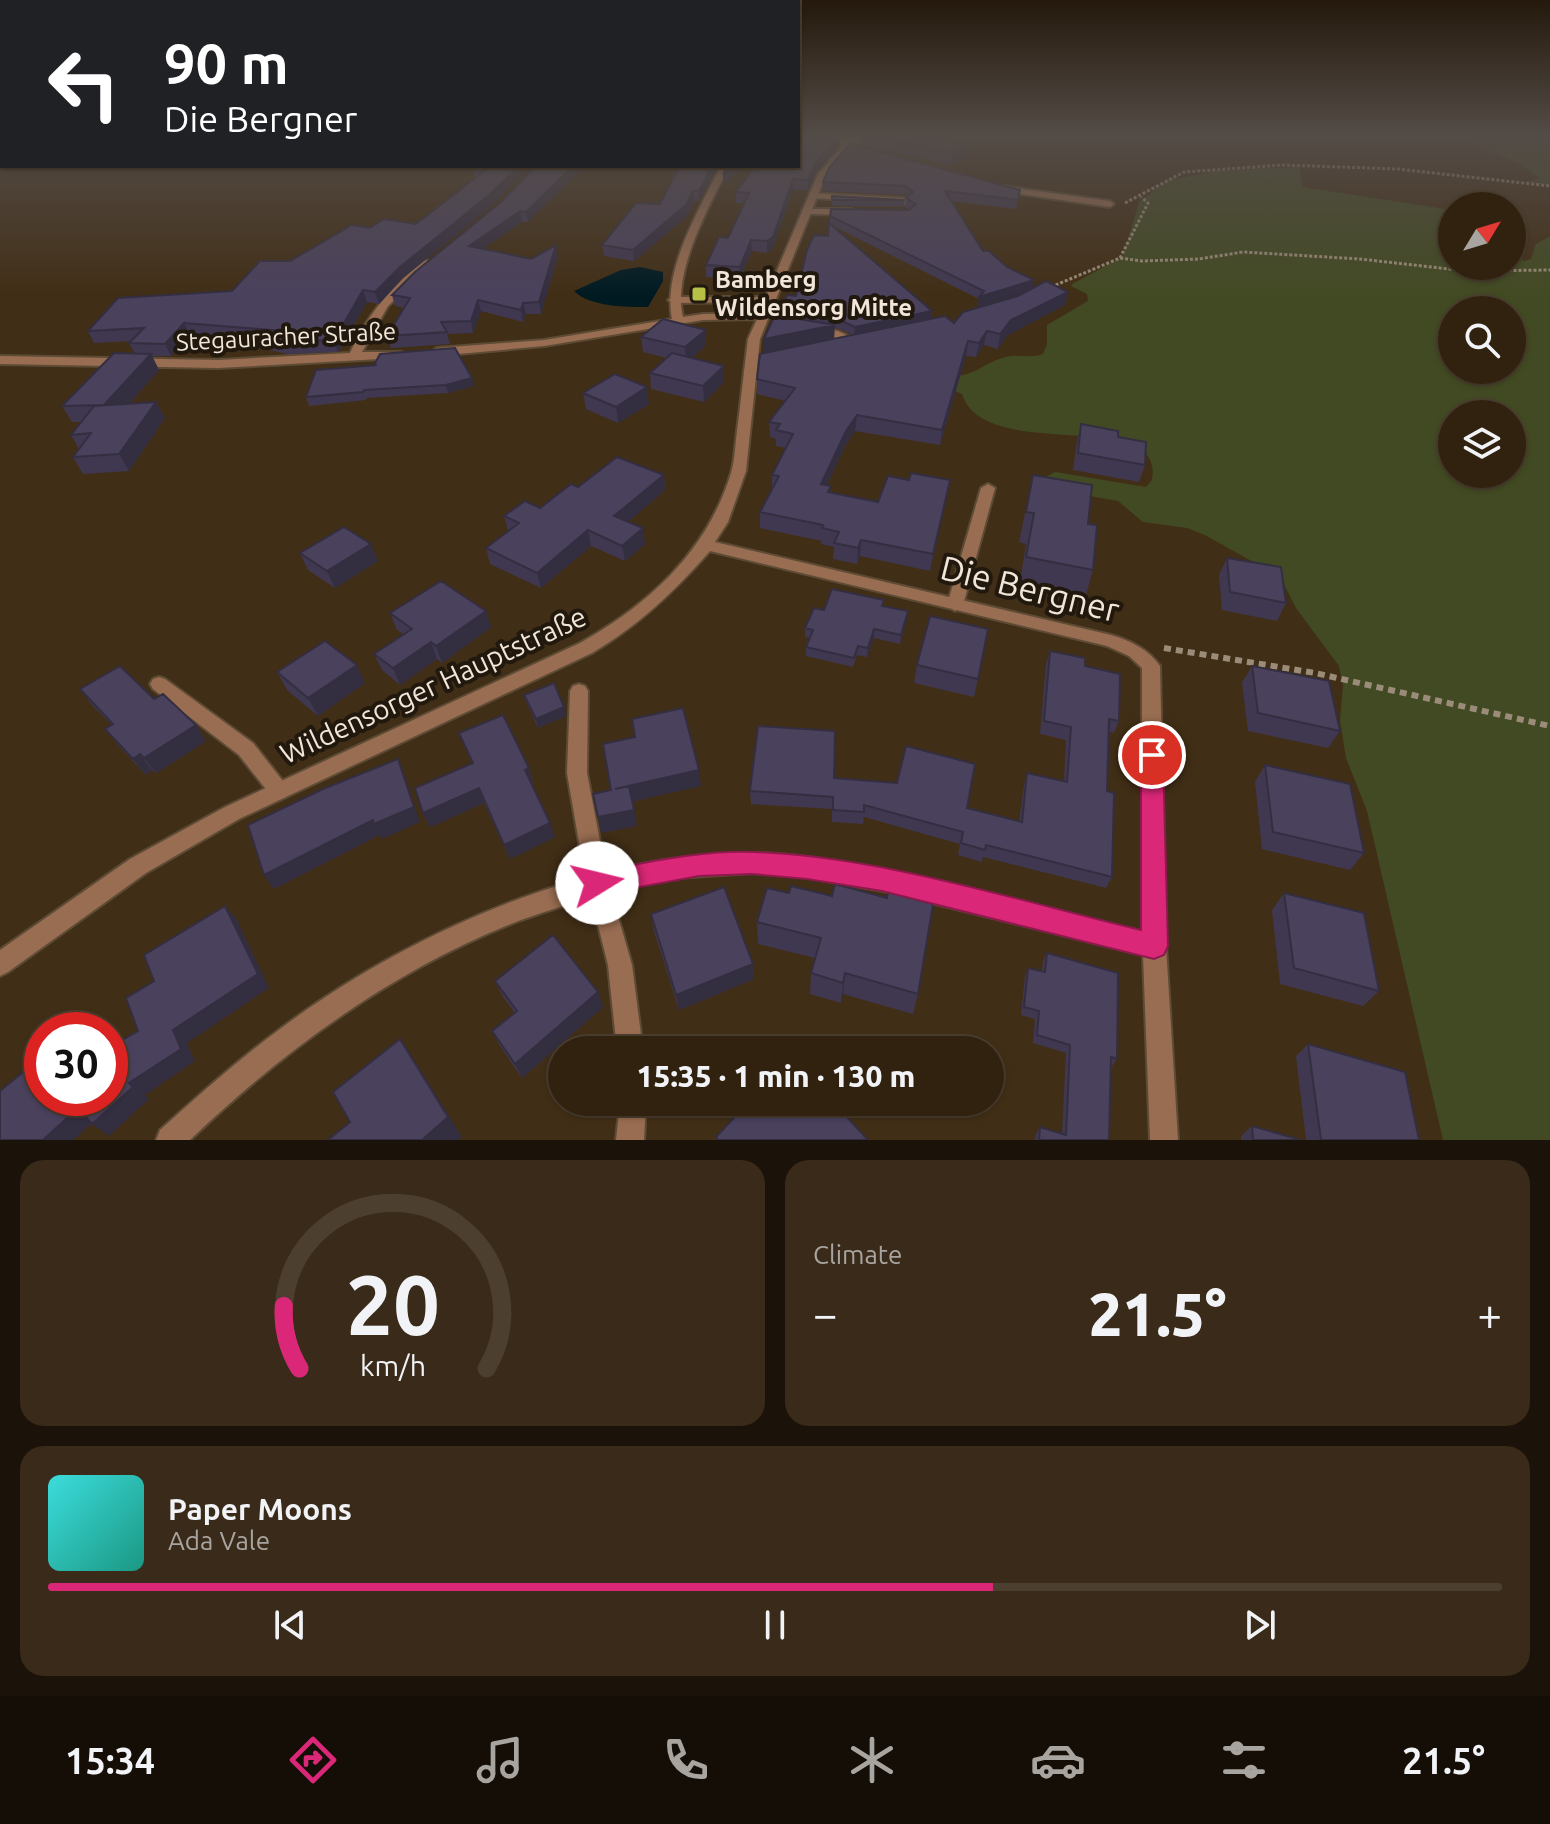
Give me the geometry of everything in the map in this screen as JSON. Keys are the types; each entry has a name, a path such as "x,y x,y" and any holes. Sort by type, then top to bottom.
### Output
{"street":[{"path":"678,320 673,300 676,283 715,189"},
{"name":"Wildensorger Hauptstraße","path":"0,964 138,866 232,813 586,648 650,605 706,545 725,512 739,471 751,384 766,315 815,189"},
{"path":"1009,189 1110,204"},
{"path":"813,195 905,201"},
{"path":"806,211 864,212"},
{"path":"354,357 374,315 394,291 443,252"},
{"path":"673,300 766,315"},
{"name":"Stegauracher Straße","path":"430,352 544,343 678,320 766,315"},
{"path":"795,326 859,340 832,345"},
{"name":"Stegauracher Straße","path":"0,360 218,364 415,353"},
{"path":"955,605 988,488"},
{"name":"Die Bergner","path":"706,545 1111,641 1135,651 1151,666 1154,946 1164,1140"},
{"path":"159,684 246,749 279,791"},
{"path":"579,691 577,773 597,883 613,923 622,968 629,1036"},
{"path":"170,1140 195,1114 292,1033 420,955 515,911 597,883 699,865 752,863 807,867 882,880 1154,946"},
{"path":"630,1140 632,1116"}],"path":[{"path":"1110,204 1141,196 1149,189"},
{"path":"1120,258 1148,203 1141,196"},
{"path":"1047,289 1120,258 1165,261 1243,252 1467,271 1550,270"},
{"path":"1135,651 1164,648 1315,673 1550,726"}],"green space":[{"path":"1155,189 1316,189 1438,208 1438,280 1526,280 1526,260 1531,259 1536,244 1550,236 1550,1140 1443,1140 1367,811 1346,758 1340,720 1343,685 1339,666 1296,608 1280,577 1205,535 1187,528 1143,522 1118,501 1055,490 1042,479 1055,472 1146,487 1152,480 1149,457 1131,444 1003,427 977,415 962,394 948,388 952,376 968,374 1011,356 1043,354 1047,344 1047,325 1088,301 1087,294 1072,284 1123,257 1139,202"}],"water":[{"path":"640,267 663,272 663,281 648,307 599,303 574,291 621,270"}],"building":[{"path":"461,189 495,189 400,267 375,292 363,290 334,340 283,342 260,337 272,330 184,323 165,344 129,343 144,328 88,331 118,298 232,291 260,261 290,261 352,225 370,228 384,219 416,224"},
{"path":"513,189 549,189 526,212 520,211 469,246 531,259 556,245 539,302 523,303 521,310 478,300 471,321 441,322 447,332 387,336 410,298 392,295 415,272"},
{"path":"668,189 700,189 693,191 686,205 633,250 602,245 636,203 660,204"},
{"path":"738,189 789,189 773,237 767,241 751,240 740,267 706,265 719,237 728,238 749,193 736,192"},
{"path":"910,189 1020,190 1018,200 945,191 983,251 989,251 1007,267 1034,280 979,297 984,291 830,216 831,209 909,210 916,204 906,198 913,192"},
{"path":"832,196 905,200 832,200"},
{"path":"829,223 932,311 855,327 835,318 780,311 787,295 796,296 807,250 814,235 828,236"},
{"path":"1046,281 1068,292 1011,320 1000,334 987,331 979,343 968,341 942,430 857,415 821,484 831,486 828,492 878,502 888,476 909,480 911,473 950,480 933,554 861,540 858,548 834,543 839,532 822,528 823,525 760,512 779,476 772,475 793,434 776,430 780,424 769,422 795,388 757,379 760,354 945,316 954,323 963,312 1018,296"},
{"path":"775,315 835,325 764,339"},
{"path":"663,319 706,330 685,347 641,337"},
{"path":"455,348 472,378 446,385 306,397 316,370 377,365 374,365 380,354"},
{"path":"114,353 151,354 104,405 62,406"},
{"path":"672,353 724,366 703,386 650,373"},
{"path":"615,374 647,387 616,407 583,393"},
{"path":"156,402 119,454 73,457 91,433 71,435 94,406"},
{"path":"1081,424 1118,431 1118,437 1146,442 1145,465 1078,453"},
{"path":"617,457 664,475 614,516 643,528 622,546 588,530 537,573 486,548 519,523 504,516 525,501 540,508 571,484 578,487"},
{"path":"1033,475 1092,485 1088,524 1097,525 1093,570 1026,557 1034,513 1026,512"},
{"path":"344,527 371,544 327,571 300,553"},
{"path":"1227,558 1281,567 1286,603 1230,592"},
{"path":"441,581 486,611 436,646 431,642 393,668 374,654 412,629 390,613"},
{"path":"832,589 884,600 882,606 908,611 901,635 874,629 868,648 858,646 854,658 806,647 813,630 805,628 814,608 824,610"},
{"path":"930,616 988,629 978,679 917,665"},
{"path":"325,641 357,665 308,698 277,672"},
{"path":"1050,651 1085,658 1085,666 1120,674 1119,721 1109,719 1107,791 1114,793 1112,877 986,845 985,850 961,843 963,832 864,805 864,812 833,810 833,797 750,791 758,726 835,731 834,778 897,783 906,746 975,764 967,808 1022,822 1027,773 1067,782 1071,727 1044,721"},
{"path":"120,666 154,699 163,694 196,725 144,758 140,754 133,759 105,729 113,724 80,689"},
{"path":"1252,666 1329,681 1340,731 1258,713"},
{"path":"554,683 564,707 536,719 524,695"},
{"path":"683,708 699,770 615,789 629,786 634,810 598,817 593,794 611,790 603,744 635,737 632,719"},
{"path":"503,715 529,768 525,770 550,823 504,845 479,788 423,813 415,788 473,763 459,733"},
{"path":"398,759 414,807 374,824 373,820 264,875 248,825 323,789"},
{"path":"1265,765 1350,784 1364,853 1273,832"},
{"path":"835,884 887,898 888,892 933,904 918,994 845,973 843,983 811,973 821,938 757,922 767,888 789,893 791,886 832,896"},
{"path":"724,887 753,964 676,995 651,914"},
{"path":"1284,893 1364,913 1379,991 1294,968"},
{"path":"225,906 258,974 173,1030 181,1049 129,1083 133,1087 128,1092 128,1037 138,1031 126,998 154,981 144,955"},
{"path":"553,935 598,992 515,1064 492,1031 517,1011 495,981"},
{"path":"1047,953 1118,973 1117,1059 1111,1057 1109,1140 1039,1140 1040,1127 1066,1135 1070,1045 1037,1035 1039,1011 1024,1007 1028,968 1045,972"},
{"path":"400,1039 448,1117 422,1140 328,1140 350,1122 333,1092"},
{"path":"1308,1044 1405,1072 1419,1140 1321,1140"},
{"path":"24,1071 24,1116 69,1116 43,1140 0,1140 0,1091"},
{"path":"85,1116 101,1116 92,1124"},
{"path":"736,1116 846,1116 868,1140 718,1140 716,1137"},
{"path":"1252,1126 1301,1140 1253,1140"}],"place":[{"name":"Bamberg Wildensorg Mitte","path":"699,294"}],"route":[{"path":"597,883 699,865 752,863 807,867 882,880 1154,946 1152,755"}]}
